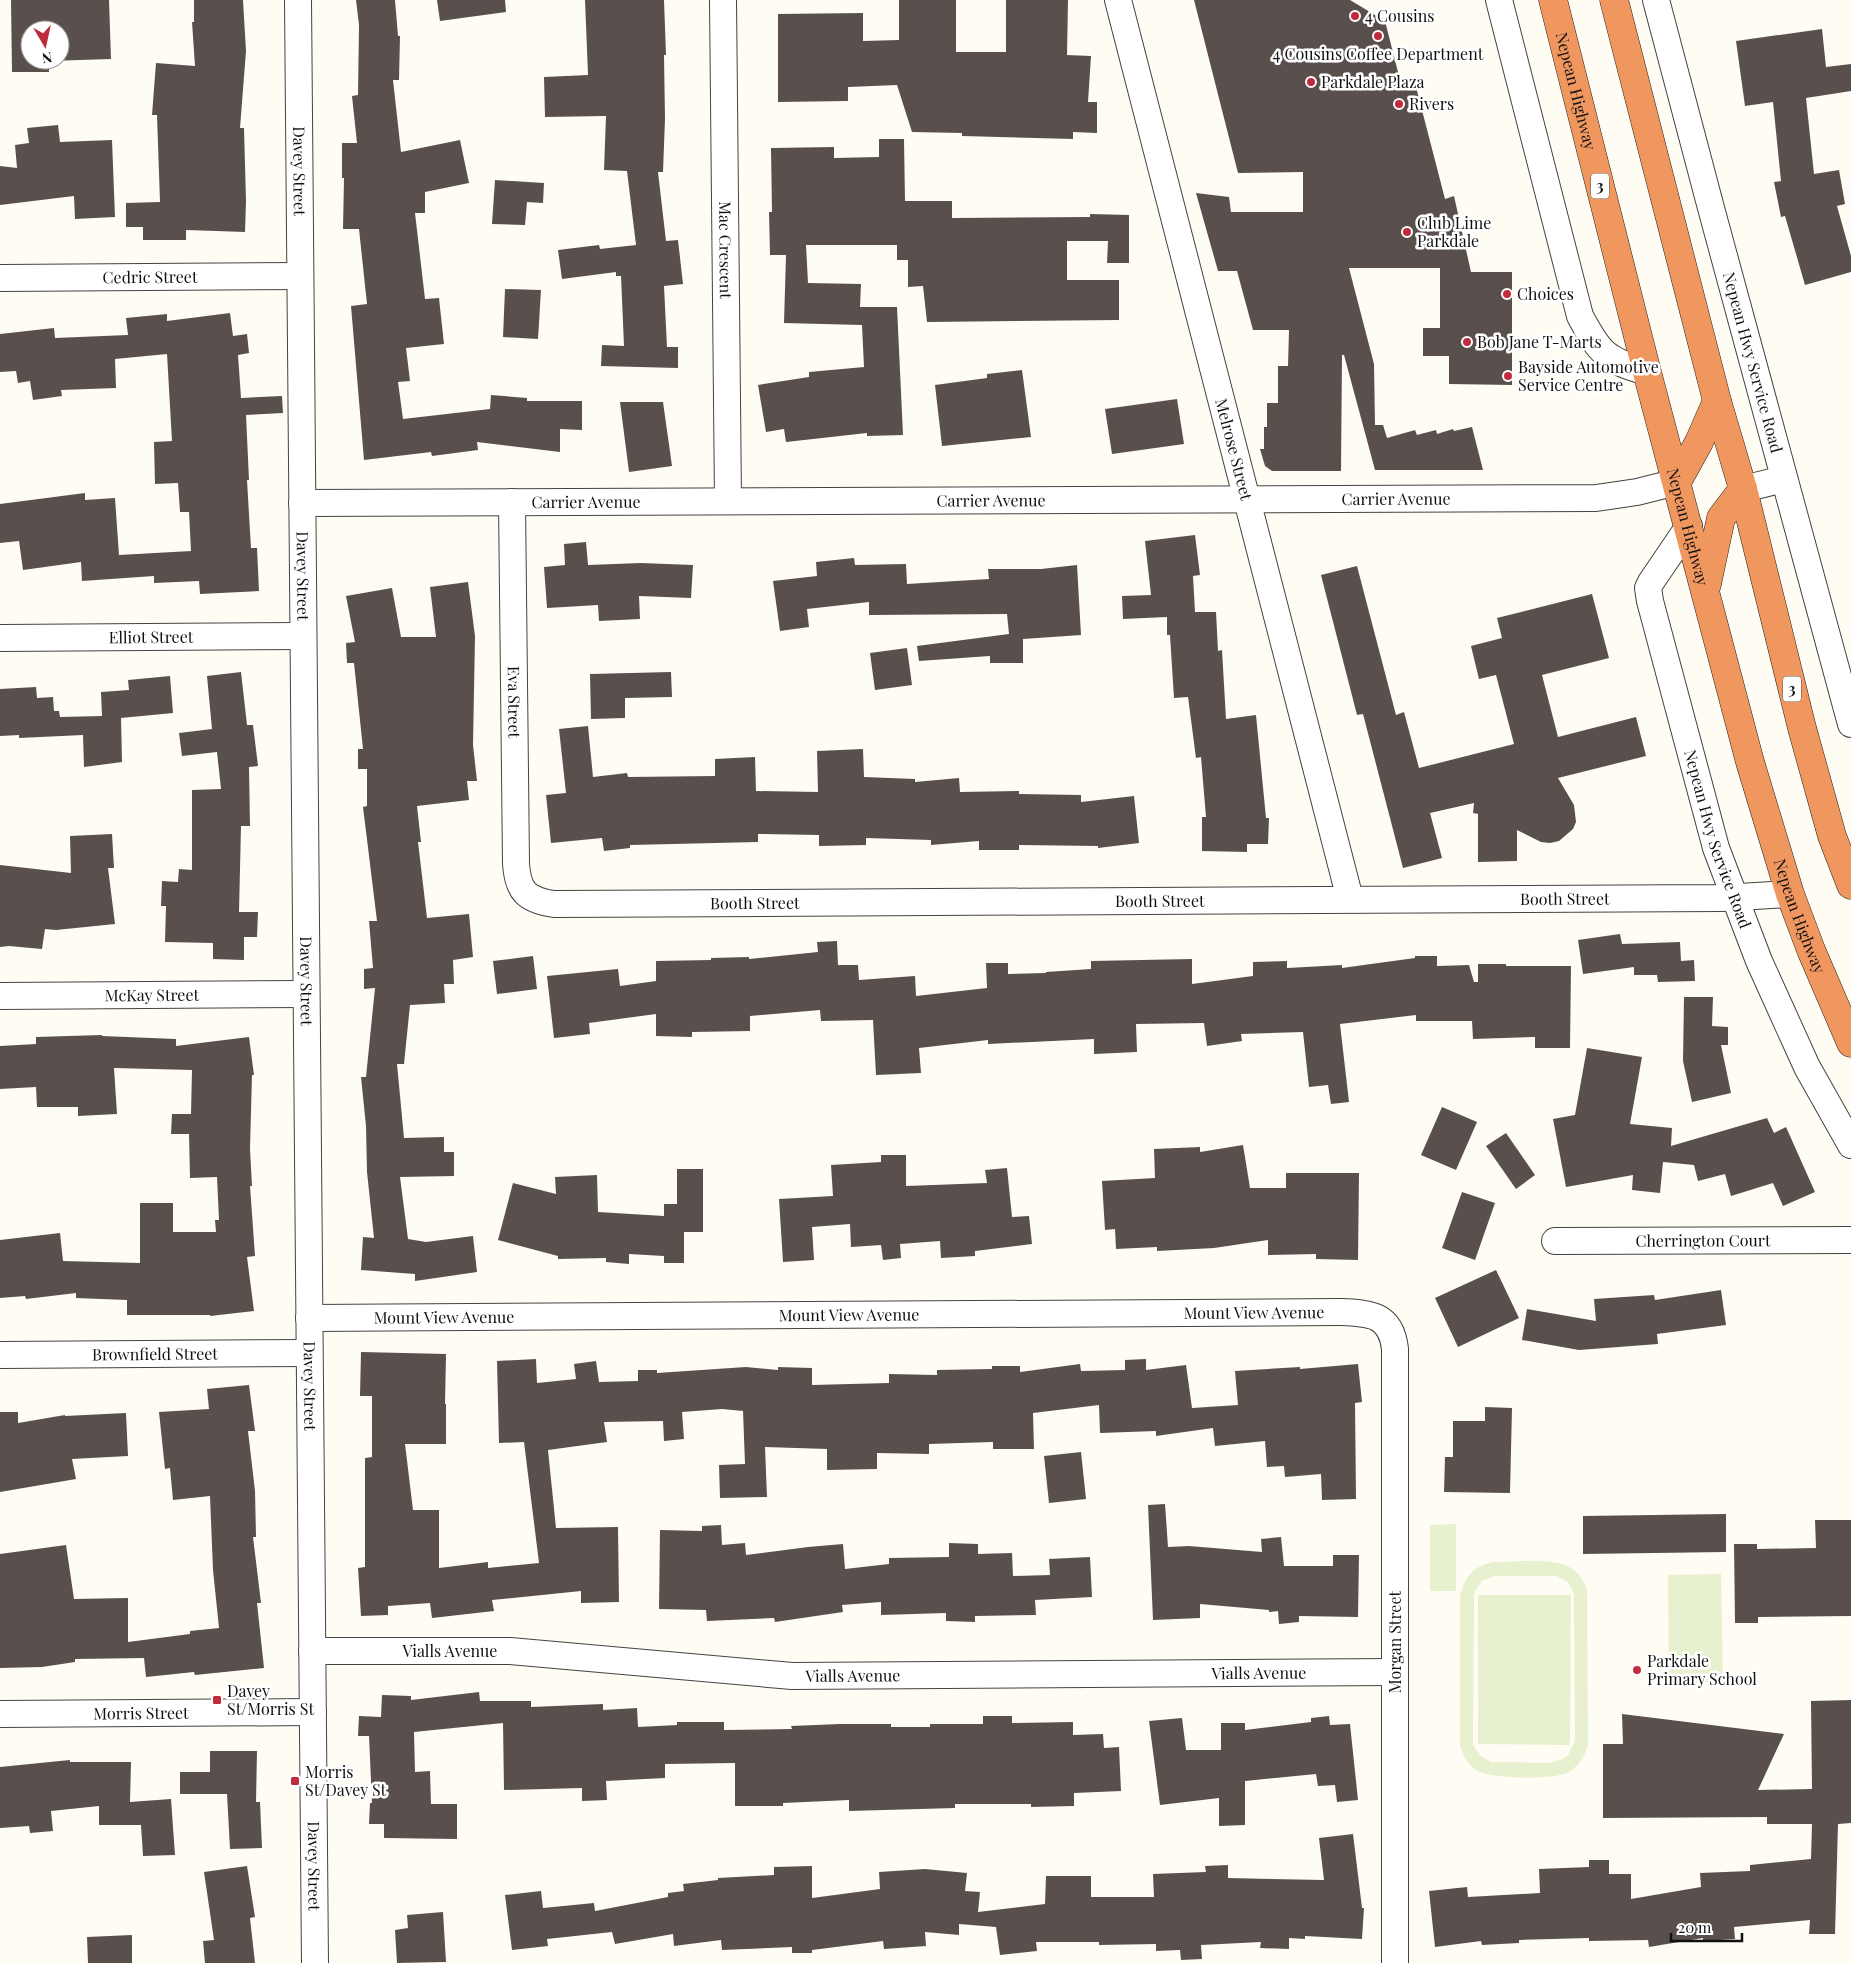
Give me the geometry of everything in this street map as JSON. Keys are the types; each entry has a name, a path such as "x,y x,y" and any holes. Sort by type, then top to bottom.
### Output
{"highway":[{"name":"Nepean Highway","path":"1553,0 1750,762 1790,894 1811,950 1851,1043"},
{"name":"3","path":"1614,0 1717,401 1743,489 1820,796 1832,836 1851,885"},
{"path":"1677,482 1699,442 1717,401"},
{"path":"1706,593 1718,524 1724,512 1743,489"}],"street":[{"name":"Davey Street","path":"298,0 315,1963"},
{"name":"Mac Crescent","path":"723,0 728,500"},
{"name":"Melrose Street","path":"1118,0 1350,899"},
{"path":"1500,0 1580,316 1592,339 1610,359 1648,372"},
{"name":"Nepean Hwy Service Road","path":"1656,0 1851,724"},
{"name":"Cedric Street","path":"0,278 300,276"},
{"path":"1743,489 1784,479"},
{"name":"Carrier Avenue","path":"302,503 1596,498 1637,492 1677,482"},
{"name":"Eva Street","path":"512,502 516,864 519,883 531,898"},
{"name":"Nepean Hwy Service Road","path":"1689,526 1655,574 1648,588 1648,594 1716,848 1759,961 1807,1068 1851,1145"},
{"name":"Elliot Street","path":"0,638 303,636"},
{"name":"Booth Street","path":"531,898 539,902 554,904 1736,897 1790,894"},
{"name":"McKay Street","path":"0,996 306,994"},
{"name":"Cherrington Court","path":"1555,1241 1851,1240"},
{"name":"Mount View Avenue","path":"309,1318 1338,1312 1370,1314 1386,1324"},
{"name":"Morgan Street","path":"1386,1324 1394,1337 1395,1349 1394,1963"},
{"name":"Brownfield Street","path":"0,1355 310,1353"},
{"name":"Vialls Avenue","path":"312,1651 510,1651 785,1676 1395,1672"},
{"name":"Morris Street","path":"0,1714 313,1712"}],"green space":[{"path":"1456,1524 1456,1591 1430,1591 1430,1525"},
{"path":"1523,1561 1555,1562 1574,1570 1586,1587 1588,1744 1582,1760 1569,1772 1562,1775 1509,1777 1485,1774 1472,1766 1460,1746 1460,1596 1471,1573 1487,1564","holes":["1495,1576 1556,1576 1568,1582 1574,1594 1575,1741 1568,1755 1563,1759 1550,1763 1491,1762 1481,1756 1473,1745 1474,1592 1482,1581"]},
{"path":"1721,1574 1723,1682 1669,1683 1668,1575"},
{"path":"1478,1595 1571,1595 1570,1745 1478,1744"}],"building":[{"path":"11,0 109,0 111,59 70,60 70,20 20,20 20,70 49,70 49,72 12,72"},
{"path":"194,0 243,0 246,51 240,128 244,128 245,232 186,230 186,240 143,240 143,227 126,227 126,203 160,202 157,115 152,115 156,63 195,66 192,22 194,22"},
{"path":"356,0 395,0 398,36 400,36 399,80 393,80 401,152 460,140 469,183 425,192 425,213 415,213 425,299 439,298 444,344 406,348 410,381 398,382 403,419 490,409 491,395 527,398 527,401 582,401 582,430 560,429 560,452 477,442 478,450 432,456 431,452 364,460 351,306 367,304 359,229 343,229 344,178 342,178 342,143 357,143 352,96 358,95 359,25"},
{"path":"437,0 505,0 506,12 440,21"},
{"path":"585,0 664,0 666,55 664,55 665,119 663,172 658,172 666,241 678,240 683,284 664,286 667,347 678,347 678,368 601,366 602,345 624,346 621,276 616,276 616,272 562,279 558,250 599,245 600,249 636,245 627,171 604,170 606,116 545,117 544,77 588,75"},
{"path":"899,0 956,0 956,52 1006,52 1006,0 1068,0 1067,55 1091,56 1088,102 1097,102 1097,133 1073,132 1073,139 962,136 962,133 912,132 897,85 848,87 848,101 778,102 778,14 863,13 863,41 899,40"},
{"path":"1194,0 1350,0 1385,21 1399,76 1416,87 1445,199 1454,196 1471,272 1512,272 1512,385 1449,384 1449,356 1423,356 1423,328 1440,328 1440,268 1349,268 1374,364 1375,425 1383,425 1387,438 1415,430 1417,435 1436,430 1437,434 1453,429 1454,431 1472,427 1483,470 1375,470 1344,355 1342,355 1341,471 1272,471 1265,466 1260,449 1264,449 1264,427 1267,427 1267,403 1278,403 1278,366 1288,366 1289,330 1253,330 1237,271 1218,271 1196,193 1229,197 1231,212 1303,212 1303,172 1238,173"},
{"path":"1822,29 1826,67 1851,64 1851,91 1806,98 1814,174 1839,170 1845,204 1837,206 1851,256 1851,272 1805,285 1785,216 1781,217 1774,182 1781,181 1773,102 1745,106 1736,41"},
{"path":"58,125 60,142 112,140 115,217 75,219 74,196 0,205 0,166 17,168 15,145 29,143 27,128"},
{"path":"879,139 904,139 905,201 952,201 952,218 1090,217 1090,214 1129,215 1129,263 1107,263 1108,241 1067,241 1067,280 1119,280 1119,320 927,322 923,286 908,287 908,260 897,260 897,245 806,245 808,283 861,284 860,307 897,307 903,435 867,436 867,433 786,442 784,429 766,432 758,385 809,377 809,372 864,367 862,325 784,323 786,255 770,255 769,212 772,212 771,148 834,147 834,158 879,157"},
{"path":"495,180 544,183 543,203 527,202 525,225 492,224"},
{"path":"505,289 541,290 538,339 503,337"},
{"path":"230,313 233,336 247,334 249,353 238,355 241,398 282,396 283,413 246,415 251,548 257,548 259,591 200,594 199,581 154,583 154,576 82,581 81,562 23,570 19,541 0,543 0,504 85,493 85,500 115,498 119,555 191,551 189,512 180,512 178,483 155,484 154,442 172,441 167,354 115,359 116,388 61,390 62,396 33,400 30,381 18,383 16,371 0,372 0,334 54,328 55,338 128,335 126,318 167,314 167,321"},
{"path":"1022,370 1031,437 942,446 935,385 987,378 987,374"},
{"path":"1177,399 1184,444 1112,454 1105,409"},
{"path":"620,402 663,402 672,466 629,472"},
{"path":"1195,535 1200,575 1193,576 1195,612 1216,612 1218,651 1222,650 1226,719 1256,715 1266,818 1269,818 1268,844 1247,844 1247,852 1202,851 1202,817 1206,817 1201,757 1196,758 1188,697 1174,698 1170,635 1167,635 1167,617 1123,619 1122,596 1151,595 1145,541"},
{"path":"586,542 588,565 641,563 693,565 691,598 639,596 640,619 599,621 598,605 547,608 544,567 565,565 564,544"},
{"path":"854,558 855,565 906,564 907,584 989,579 988,569 1041,569 1077,565 1081,635 1023,639 1023,663 990,663 990,656 919,661 917,646 1009,634 1007,614 869,615 869,602 807,609 809,627 780,631 773,581 817,576 816,562"},
{"path":"1357,566 1396,715 1404,712 1419,768 1514,744 1496,675 1479,679 1471,646 1502,638 1497,618 1592,594 1609,658 1542,675 1558,737 1636,717 1646,756 1558,778 1574,805 1576,822 1573,829 1559,841 1550,843 1541,842 1517,830 1517,861 1478,862 1478,814 1473,813 1474,803 1430,813 1442,858 1403,868 1363,714 1357,715 1321,575"},
{"path":"468,582 475,636 473,745 477,781 467,781 469,800 417,806 421,842 418,842 427,918 469,914 473,957 453,960 454,984 444,984 445,1003 410,1005 404,1064 397,1064 404,1138 444,1137 444,1152 454,1152 454,1176 400,1177 408,1239 426,1242 473,1236 477,1272 415,1281 415,1274 361,1270 363,1237 374,1238 367,1172 366,1126 361,1077 366,1077 375,988 364,989 364,969 373,968 369,921 377,921 363,807 367,806 367,769 358,769 358,749 363,749 354,663 347,663 346,643 355,642 346,596 392,588 401,637 436,637 430,587"},
{"path":"907,648 912,685 875,690 870,653"},
{"path":"241,672 247,725 253,725 258,766 249,767 250,826 241,826 239,912 258,912 257,937 244,937 244,960 213,959 213,943 165,942 166,906 161,906 162,881 178,882 179,869 192,870 192,790 221,789 217,752 182,756 179,733 212,729 207,676"},
{"path":"671,672 672,697 625,698 625,718 591,719 590,674"},
{"path":"170,676 173,713 121,718 122,762 84,767 83,735 19,738 19,735 0,736 0,689 36,687 37,698 53,697 54,711 59,711 60,717 102,716 101,692 129,690 128,680"},
{"path":"588,726 593,777 627,773 628,777 715,776 715,759 755,757 756,791 818,792 817,751 863,749 864,777 915,779 915,782 959,778 960,792 1019,791 1019,794 1081,795 1081,802 1134,796 1139,843 1098,848 1098,846 1019,845 1019,850 979,850 979,841 931,845 931,840 866,838 866,845 819,846 819,835 758,834 758,842 630,845 630,848 604,851 602,838 551,843 546,795 566,793 559,729"},
{"path":"112,834 114,868 108,868 115,924 56,930 45,929 42,949 0,947 0,865 71,873 70,836"},
{"path":"1620,934 1622,944 1680,942 1681,961 1694,960 1695,981 1658,982 1657,975 1634,975 1634,967 1583,974 1578,940"},
{"path":"837,941 838,965 858,965 859,980 915,976 916,996 987,988 986,963 1008,963 1008,974 1091,969 1091,961 1192,959 1192,984 1253,976 1253,962 1287,961 1287,968 1342,965 1342,968 1415,958 1415,956 1437,956 1437,966 1469,965 1474,982 1478,982 1478,964 1571,966 1570,1048 1535,1048 1535,1037 1473,1039 1472,1021 1416,1021 1416,1015 1340,1024 1349,1102 1331,1104 1328,1085 1309,1087 1303,1032 1241,1034 1242,1041 1207,1046 1204,1023 1136,1024 1137,1052 1094,1054 1094,1039 988,1044 988,1040 919,1048 921,1073 876,1075 873,1020 821,1021 820,1010 750,1016 750,1031 692,1032 692,1037 656,1036 656,1014 589,1023 590,1034 554,1038 547,976 618,969 620,986 656,981 656,961 749,957 749,959 818,952 817,942"},
{"path":"533,956 537,989 497,994 493,961"},
{"path":"1684,997 1713,997 1712,1026 1728,1027 1728,1045 1721,1045 1731,1093 1692,1102 1683,1061"},
{"path":"102,1035 176,1039 176,1046 249,1037 254,1075 252,1075 250,1149 252,1186 250,1186 255,1256 247,1257 254,1311 210,1316 127,1315 127,1300 76,1298 76,1293 26,1299 25,1296 0,1298 0,1240 60,1233 63,1261 140,1263 140,1203 173,1203 173,1232 216,1232 215,1220 219,1220 217,1177 190,1178 189,1134 171,1134 172,1114 191,1114 192,1070 114,1068 117,1114 78,1116 78,1107 37,1107 36,1087 0,1089 0,1046 36,1044 36,1037"},
{"path":"1587,1048 1642,1057 1630,1124 1672,1128 1671,1146 1767,1118 1774,1133 1786,1127 1815,1192 1783,1206 1773,1183 1731,1196 1725,1174 1698,1181 1694,1165 1663,1162 1660,1193 1632,1190 1633,1175 1566,1187 1553,1119 1575,1115"},
{"path":"1442,1107 1477,1122 1456,1170 1421,1155"},
{"path":"1506,1133 1535,1175 1516,1189 1486,1146"},
{"path":"1243,1145 1250,1188 1286,1188 1286,1173 1359,1173 1358,1260 1316,1259 1316,1254 1268,1255 1268,1240 1214,1248 1157,1251 1157,1247 1116,1249 1115,1229 1105,1230 1102,1181 1155,1178 1154,1149 1200,1147 1200,1152"},
{"path":"881,1155 906,1155 906,1186 987,1183 985,1170 1007,1168 1012,1217 1029,1216 1032,1244 975,1251 975,1256 941,1258 940,1241 900,1244 901,1258 883,1260 881,1245 851,1247 850,1224 812,1227 814,1260 783,1262 779,1199 833,1196 831,1165 881,1162"},
{"path":"677,1169 703,1169 703,1232 684,1232 684,1263 664,1263 664,1256 629,1254 629,1264 606,1262 606,1258 558,1259 558,1256 498,1240 513,1183 556,1194 555,1177 597,1175 598,1212 664,1216 664,1204 677,1204"},
{"path":"1462,1192 1495,1203 1475,1260 1442,1248"},
{"path":"1496,1270 1519,1318 1458,1347 1435,1298"},
{"path":"1721,1290 1726,1325 1657,1334 1658,1344 1579,1350 1522,1340 1527,1309 1596,1321 1594,1299 1654,1295 1655,1300"},
{"path":"361,1352 446,1354 446,1444 405,1444 413,1510 439,1510 439,1568 488,1562 488,1568 539,1563 524,1442 499,1443 497,1361 536,1359 537,1383 576,1379 574,1364 596,1361 599,1382 638,1381 638,1370 657,1370 657,1373 746,1367 778,1370 778,1367 812,1368 812,1385 889,1383 889,1374 937,1375 937,1370 992,1369 992,1366 1020,1366 1020,1372 1080,1364 1081,1371 1125,1370 1125,1360 1146,1359 1146,1370 1186,1365 1192,1408 1238,1405 1235,1371 1300,1367 1300,1369 1358,1364 1362,1402 1355,1403 1356,1499 1322,1500 1321,1474 1285,1477 1284,1466 1267,1467 1265,1441 1215,1446 1213,1428 1156,1436 1156,1431 1100,1433 1099,1405 1033,1413 1034,1449 993,1449 993,1442 929,1444 929,1454 877,1453 877,1469 827,1470 827,1449 765,1447 767,1497 720,1498 719,1465 745,1464 743,1411 722,1409 682,1412 684,1439 664,1441 663,1421 604,1422 607,1442 548,1450 556,1528 618,1527 619,1602 581,1603 581,1591 492,1600 494,1611 432,1618 430,1603 388,1606 388,1615 361,1616 358,1568 365,1567 365,1458 372,1457 372,1396 360,1396"},
{"path":"249,1385 255,1431 248,1431 255,1491 256,1537 253,1537 261,1603 257,1603 264,1668 195,1675 194,1672 146,1677 144,1658 75,1659 75,1662 42,1667 0,1668 0,1554 66,1545 74,1599 128,1598 128,1642 190,1634 190,1631 219,1628 213,1570 210,1496 173,1500 170,1468 165,1469 159,1412 209,1409 207,1389"},
{"path":"1485,1407 1512,1408 1510,1493 1444,1492 1445,1457 1453,1457 1453,1421 1485,1421"},
{"path":"0,1412 18,1412 18,1423 65,1415 126,1413 128,1456 72,1459 76,1479 0,1492"},
{"path":"1081,1452 1086,1499 1049,1503 1044,1456"},
{"path":"1165,1504 1168,1547 1189,1546 1262,1552 1261,1539 1281,1537 1284,1566 1333,1566 1333,1555 1359,1555 1358,1617 1299,1616 1299,1622 1279,1624 1278,1611 1269,1612 1269,1610 1200,1604 1200,1618 1153,1620 1148,1505"},
{"path":"1726,1514 1726,1552 1583,1554 1583,1516"},
{"path":"1815,1520 1851,1520 1851,1616 1758,1617 1758,1623 1735,1623 1734,1544 1757,1544 1757,1549 1816,1548"},
{"path":"721,1525 722,1545 745,1543 746,1555 843,1544 845,1569 889,1564 889,1558 949,1557 949,1543 978,1544 978,1554 1012,1553 1013,1576 1050,1575 1049,1559 1090,1557 1092,1597 1035,1600 1036,1615 975,1616 975,1622 946,1621 946,1613 881,1615 881,1602 842,1605 843,1612 775,1622 774,1618 707,1621 706,1610 659,1609 660,1530 702,1531 702,1526"},
{"path":"479,1692 480,1701 531,1701 531,1707 603,1704 603,1710 637,1708 638,1727 677,1725 677,1722 724,1722 724,1730 792,1729 791,1726 840,1724 891,1724 891,1727 930,1727 930,1724 983,1724 983,1716 1012,1716 1012,1723 1073,1722 1073,1735 1103,1734 1104,1748 1119,1747 1121,1791 1074,1793 1074,1806 1031,1807 1031,1804 955,1804 955,1808 849,1811 849,1800 783,1803 783,1806 735,1806 735,1763 665,1764 665,1778 606,1781 607,1800 582,1801 582,1788 504,1790 503,1723 414,1732 415,1772 430,1771 431,1804 457,1804 457,1839 384,1838 384,1824 369,1824 370,1803 372,1803 369,1736 358,1736 359,1716 381,1717 382,1695 411,1696 411,1700"},
{"path":"1851,1700 1851,1823 1838,1824 1835,1934 1809,1934 1810,1920 1734,1927 1735,1939 1703,1941 1703,1938 1649,1947 1648,1940 1589,1941 1589,1938 1519,1940 1519,1943 1482,1945 1481,1941 1435,1947 1429,1891 1467,1887 1468,1897 1540,1893 1539,1869 1589,1867 1589,1860 1609,1860 1609,1874 1631,1874 1631,1899 1701,1887 1700,1873 1750,1871 1750,1865 1811,1859 1812,1824 1767,1824 1767,1817 1603,1818 1603,1744 1623,1744 1622,1714 1784,1734 1758,1790 1812,1789 1811,1701"},
{"path":"1329,1716 1330,1725 1350,1724 1358,1800 1337,1802 1335,1785 1318,1786 1316,1774 1245,1781 1245,1825 1219,1826 1219,1798 1160,1805 1149,1721 1182,1718 1186,1750 1221,1750 1221,1723 1245,1723 1245,1730 1311,1722 1311,1718"},
{"path":"210,1751 257,1751 256,1802 260,1802 262,1848 230,1849 227,1794 180,1794 180,1772 210,1772"},
{"path":"70,1760 70,1762 131,1762 130,1802 171,1799 175,1855 143,1856 141,1825 99,1825 99,1806 51,1811 53,1831 30,1833 29,1826 0,1828 0,1767"},
{"path":"1353,1834 1362,1908 1364,1908 1362,1939 1305,1936 1305,1939 1289,1938 1289,1949 1260,1948 1261,1942 1201,1945 1202,1959 1181,1960 1180,1950 1156,1951 1156,1944 1099,1945 1099,1942 1036,1942 1037,1951 1000,1955 996,1927 959,1924 959,1935 925,1932 926,1946 884,1949 883,1941 812,1950 812,1953 792,1953 792,1947 722,1950 721,1940 674,1946 673,1934 615,1944 612,1932 547,1939 548,1946 512,1950 505,1895 541,1891 543,1908 594,1903 595,1911 668,1897 668,1893 684,1891 683,1884 718,1880 718,1878 774,1875 774,1867 812,1866 812,1898 880,1889 879,1872 925,1869 967,1873 965,1891 980,1892 978,1912 1045,1904 1046,1876 1091,1876 1091,1897 1154,1897 1153,1874 1206,1872 1205,1866 1228,1865 1228,1878 1324,1880 1319,1838"},
{"path":"247,1866 255,1917 250,1918 255,1963 205,1963 203,1941 214,1940 204,1872"},
{"path":"443,1912 446,1962 397,1963 395,1930 408,1928 407,1915"},
{"path":"132,1935 132,1963 88,1963 87,1937"}],"place":[{"name":"4 Cousins","path":"1355,16"},
{"name":"4 Cousins Coffee Department","path":"1378,36"},
{"name":"Parkdale Plaza","path":"1311,82"},
{"name":"Rivers","path":"1399,104"},
{"name":"Club Lime Parkdale","path":"1407,232"},
{"name":"Choices","path":"1507,294"},
{"name":"Bob Jane T-Marts","path":"1467,342"},
{"name":"Bayside Automotive Service Centre","path":"1508,376"},
{"name":"Parkdale Primary School","path":"1637,1670"},
{"name":"Davey St/Morris St","path":"217,1700"},
{"name":"Morris St/Davey St","path":"295,1781"}]}
